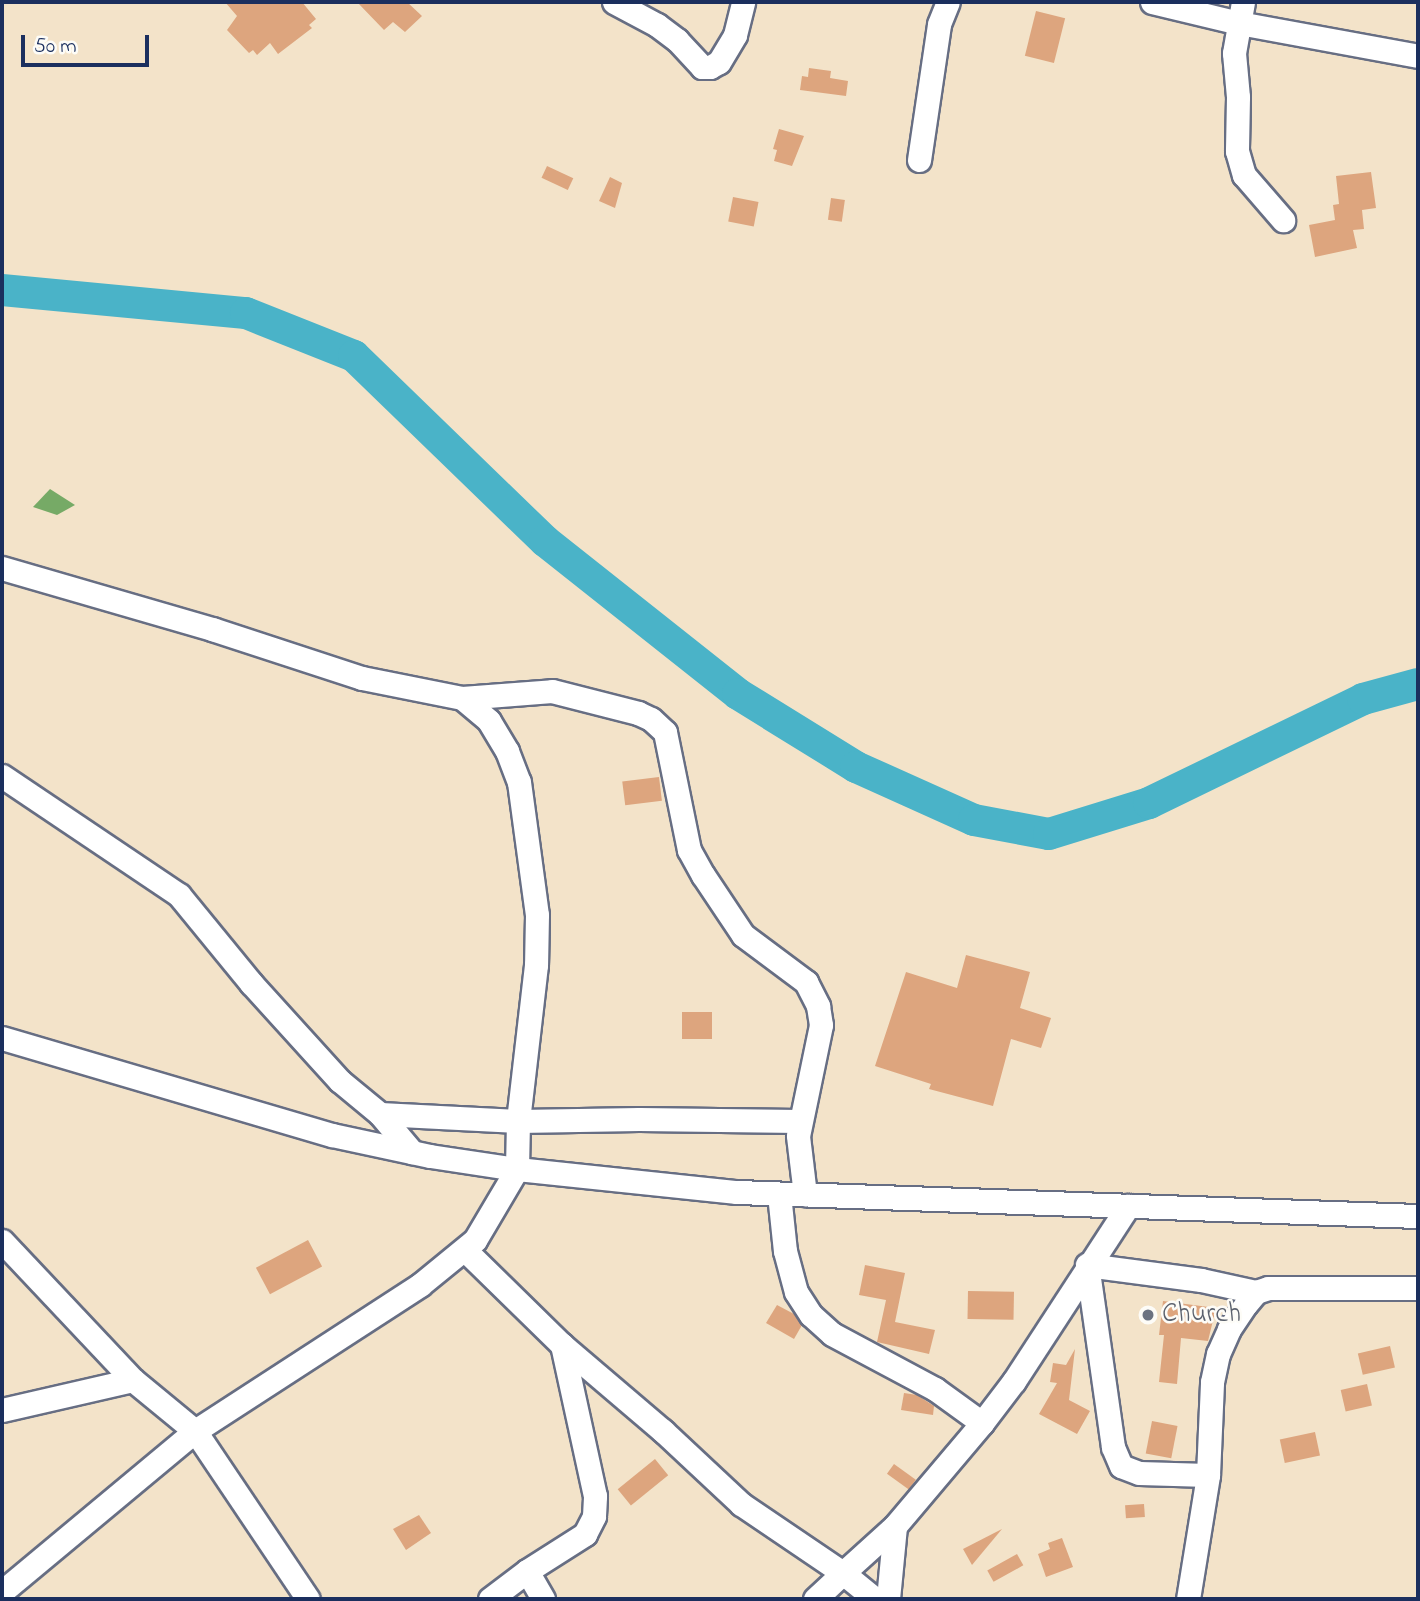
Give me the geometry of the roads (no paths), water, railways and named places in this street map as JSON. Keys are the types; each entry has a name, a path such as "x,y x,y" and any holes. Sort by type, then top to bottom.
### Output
{"street":[{"path":"614,2 667,33 702,66 710,67 719,62 735,35 743,2"},
{"path":"919,160 939,24 948,2"},
{"path":"1152,2 1241,12 1418,56"},
{"path":"1241,12 1234,52 1238,97 1237,151 1244,176 1283,220"},
{"path":"2,568 212,629 362,678 462,698 552,691 638,713 651,719 665,732 690,849 699,866 737,928 758,949 807,982 818,1006 821,1025 799,1121 805,1195"},
{"path":"2,1592 195,1431 419,1286 465,1250 487,1222 517,1168 518,1121 536,965 537,927 523,802 507,751 489,721 462,698"},
{"path":"2,776 179,895 251,983 340,1081 380,1114 412,1152"},
{"path":"2,1038 332,1136 412,1152 517,1168 737,1192 1418,1216"},
{"path":"380,1114 518,1121 799,1121"},
{"path":"779,1194 785,1251 796,1292 811,1314 832,1334 935,1390 982,1423"},
{"path":"814,1599 895,1526 982,1423 1014,1381 1087,1265 1128,1206"},
{"path":"2,1241 133,1380 195,1431 308,1599"},
{"path":"465,1250 562,1345 663,1431 741,1504 844,1573 876,1599"},
{"path":"1087,1265 1202,1280 1256,1292 1268,1288 1418,1288"},
{"path":"1087,1265 1113,1447 1121,1465 1139,1473 1208,1475"},
{"path":"1188,1599 1208,1475 1212,1382 1218,1354 1229,1329 1256,1292"},
{"path":"490,1599 527,1570 585,1534 594,1516 595,1496 562,1345"},
{"path":"2,1410 133,1380"},
{"path":"888,1599 895,1526"},
{"path":"527,1570 543,1599"}],"waterway":[{"path":"2,290 246,313 354,356 545,541 738,694 856,767 974,820 1049,834 1149,803 1363,699 1418,684"}],"place":[{"name":"Church","path":"1148,1315"}]}
